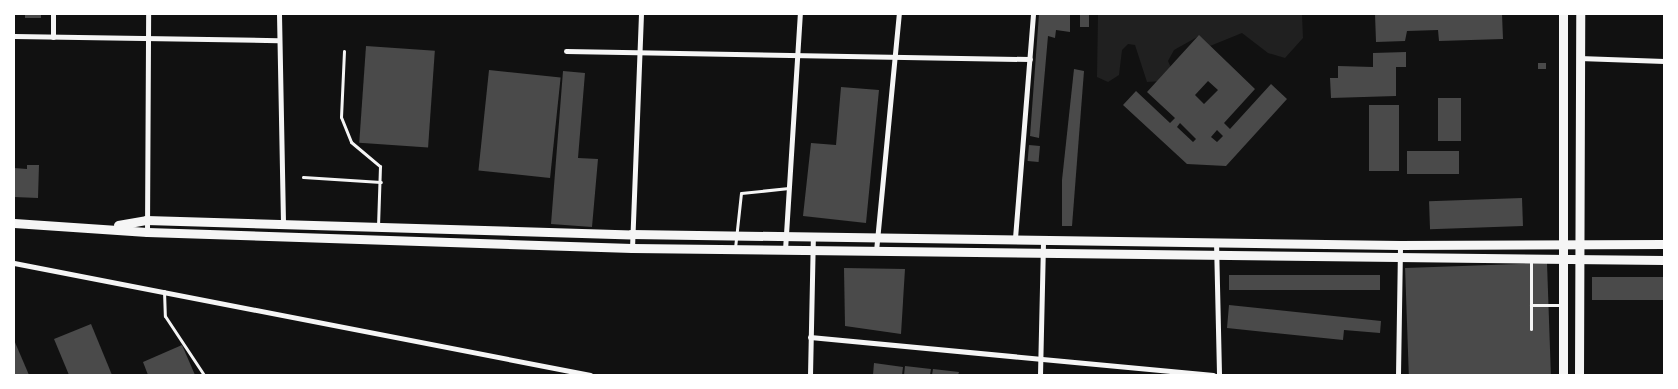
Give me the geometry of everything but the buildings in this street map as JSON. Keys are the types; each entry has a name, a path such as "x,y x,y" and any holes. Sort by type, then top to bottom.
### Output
{"main road":[{"path":"1563,375 1564,14"},
{"path":"1579,375 1580,14"},
{"path":"111,227 146,220 481,231 878,238 1043,238 1400,246 1579,242 1664,244"},
{"path":"14,223 111,227 146,232 632,248 1215,255 1400,260 1562,258 1664,260"},
{"path":"478,244 481,231"}],"street":[{"path":"53,14 53,36"},
{"path":"146,232 148,14"},
{"path":"279,14 283,223"},
{"path":"632,248 631,234 641,14"},
{"path":"785,250 800,14"},
{"path":"876,252 900,14"},
{"path":"1015,238 1034,14"},
{"path":"14,36 278,40"},
{"path":"566,51 1030,59"},
{"path":"1580,58 1664,61"},
{"path":"810,375 813,236"},
{"path":"1040,375 1043,238"},
{"path":"1216,242 1219,375"},
{"path":"1398,375 1400,246"},
{"path":"14,263 164,290 590,375"},
{"path":"810,337 1213,375"}],"lane":[{"path":"344,51 345,130 358,149 376,159 381,182 378,227"},
{"path":"303,177 381,182"},
{"path":"735,250 735,235 741,193 789,188"},
{"path":"1531,259 1531,329"},
{"path":"164,290 165,316 204,375"},
{"path":"1531,305 1563,305"}],"shaded area":[{"path":"1098,14 1302,14 1303,38 1285,58 1268,53 1242,33 1210,46 1199,36 1174,50 1168,61 1173,72 1162,81 1147,82 1135,45 1128,44 1122,50 1119,75 1108,82 1097,77"}]}
